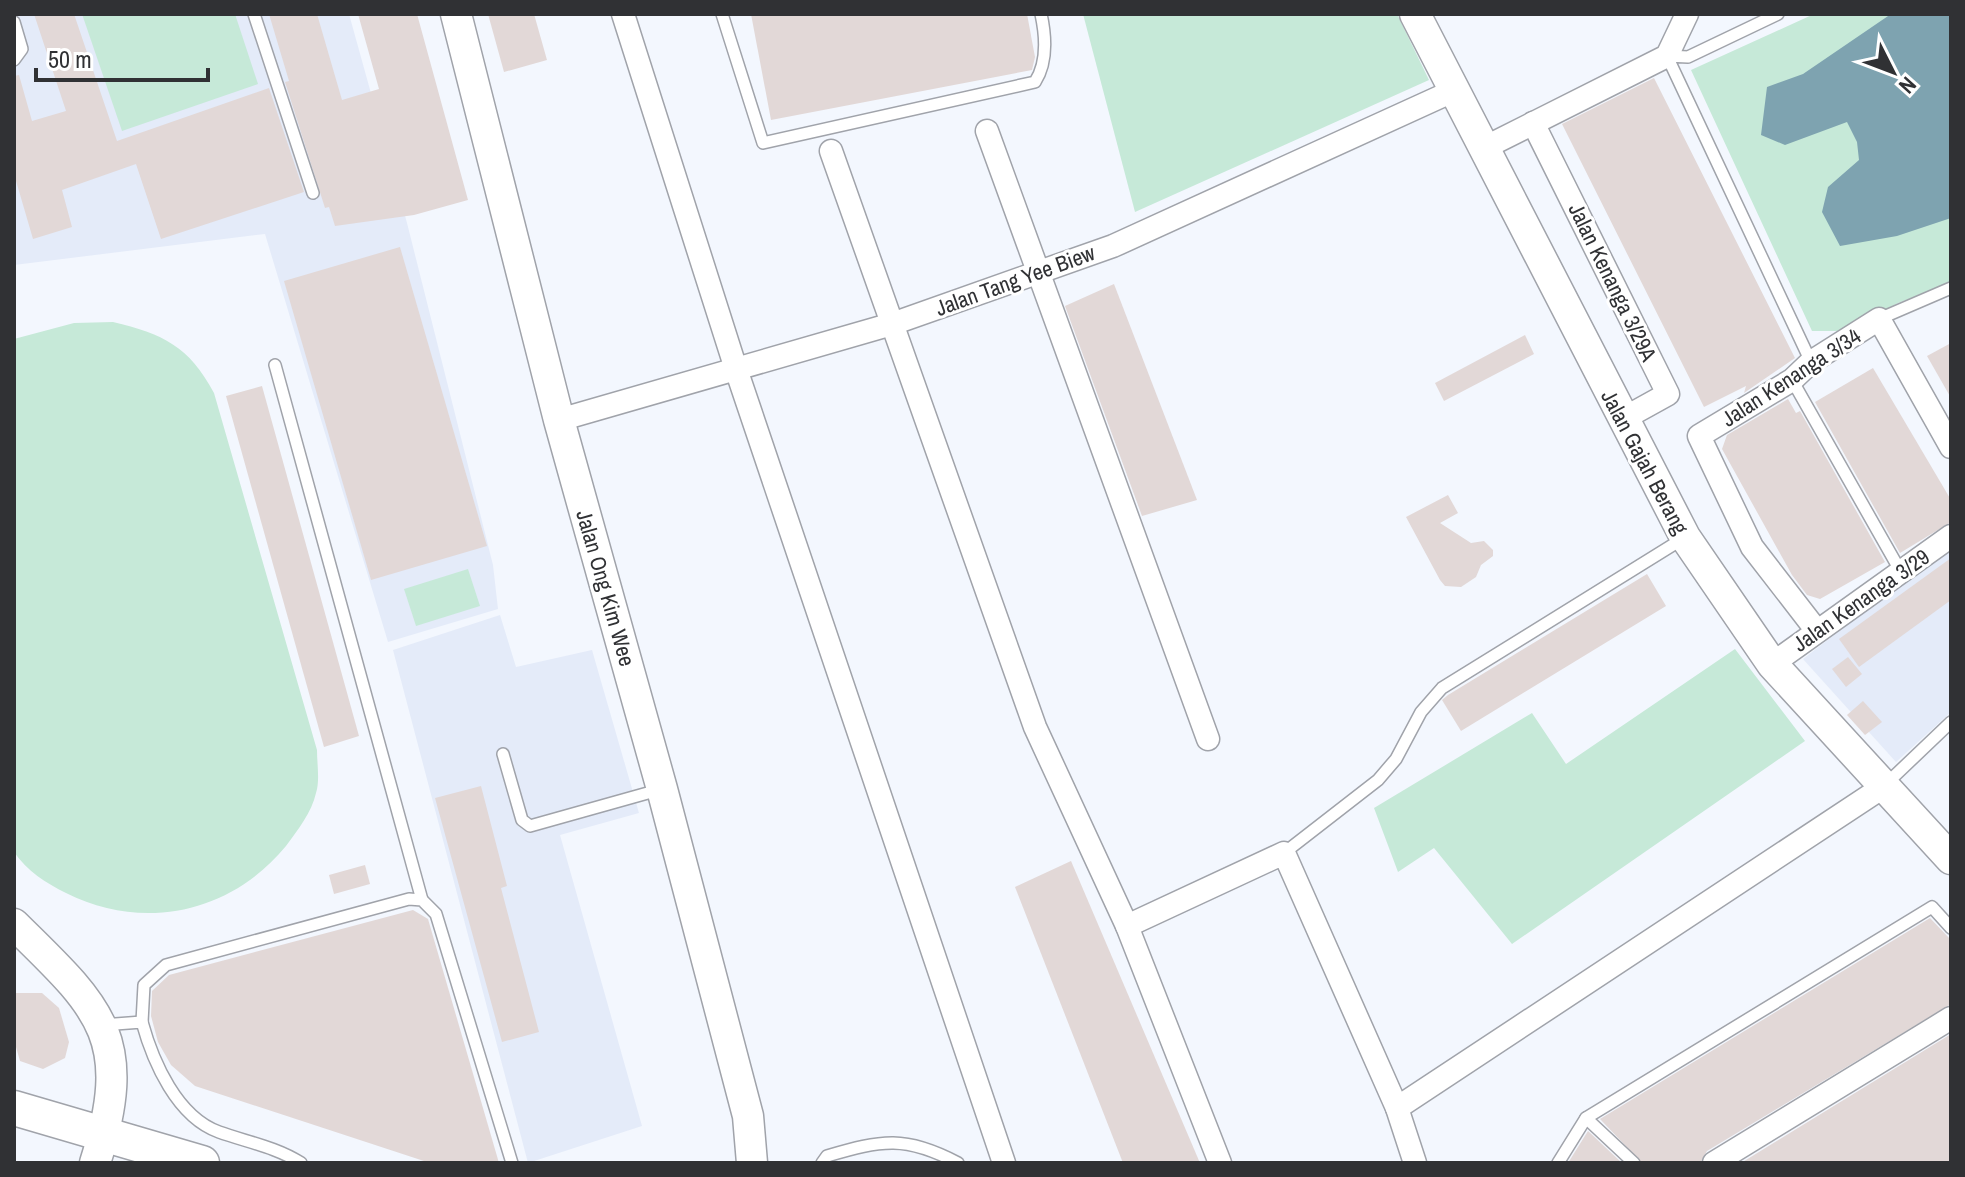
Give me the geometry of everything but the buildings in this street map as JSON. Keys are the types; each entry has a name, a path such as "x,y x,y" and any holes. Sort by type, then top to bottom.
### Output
{"main road":[{"path":"14,1108 100,1148 202,1163"}],"street":[{"name":"Jalan Ong Kim Wee","path":"456,14 559,420 662,789 748,1116 752,1163"},
{"path":"623,14 736,369 1004,1163"},
{"name":"Jalan Gajah Berang","path":"1415,14 1621,420 1685,537 1772,664 1951,859"},
{"path":"1484,148 1667,56 1687,14"},
{"name":"Jalan Tang Yee Biew","path":"559,420 892,324 1113,246 1453,91"},
{"name":"Jalan Kenanga 3/29A","path":"1533,123 1668,394 1621,420"},
{"path":"987,131 1036,273 1208,739"},
{"path":"831,151 1035,727 1127,926 1220,1163"},
{"name":"Jalan Kenanga 3/34","path":"1817,631 1752,547 1699,436 1792,380 1811,362 1879,319 1951,447"},
{"name":"Jalan Kenanga 3/29","path":"1772,664 1951,536"},
{"path":"1397,1108 1883,787"},
{"path":"1127,926 1284,853 1397,1108 1415,1163"},
{"path":"14,924 80,989 101,1025 111,1063 112,1094 100,1148"},
{"path":"1714,1163 1951,1018"}],"lane":[{"path":"254,14 313,193"},
{"path":"722,14 763,143 1035,82 1043,70 1045,35 1041,14"},
{"path":"1778,14 1688,57 1667,56 1811,362"},
{"path":"14,22 22,49 14,60"},
{"path":"1879,319 1951,288"},
{"path":"275,365 422,900 436,914 512,1163"},
{"path":"1792,380 1901,572"},
{"path":"1284,853 1378,780 1396,759 1421,712 1442,688 1685,537"},
{"path":"1883,787 1951,722"},
{"path":"503,754 522,820 530,826 662,789"},
{"path":"301,1163 285,1153 199,1123 186,1109 150,1053 142,1022 144,985 166,965 409,899 422,900"},
{"path":"1558,1163 1586,1118 1932,907 1951,928"},
{"path":"101,1025 142,1022"},
{"path":"1586,1118 1634,1163"},
{"path":"822,1163 827,1156 878,1141 927,1147 958,1163"}],"shaded area":[{"path":"14,14 349,14 407,223 493,565 498,609 388,642 265,234 14,265"},
{"path":"1951,545 1951,712 1896,762 1803,659"},
{"path":"500,615 516,667 592,650 639,813 560,835 642,1126 528,1163 393,650"}],"green space":[{"path":"82,14 235,14 258,84 122,131"},
{"path":"1083,14 1397,14 1429,80 1135,212"},
{"path":"1814,14 1951,14 1951,283 1898,303 1844,331 1812,331 1691,70"},
{"path":"113,322 173,344 195,364 214,393 317,750 318,783 311,807 286,846 264,869 213,901 155,913 125,912 95,905 66,893 37,876 14,852 14,339 74,323"},
{"path":"468,569 480,606 416,626 404,589"},
{"path":"1735,649 1805,741 1512,944 1434,848 1398,872 1374,808 1532,713 1566,764"}],"water":[{"path":"1891,14 1951,14 1951,218 1897,236 1840,246 1822,212 1828,187 1859,160 1857,142 1847,122 1785,145 1761,135 1767,87 1803,74"}]}
